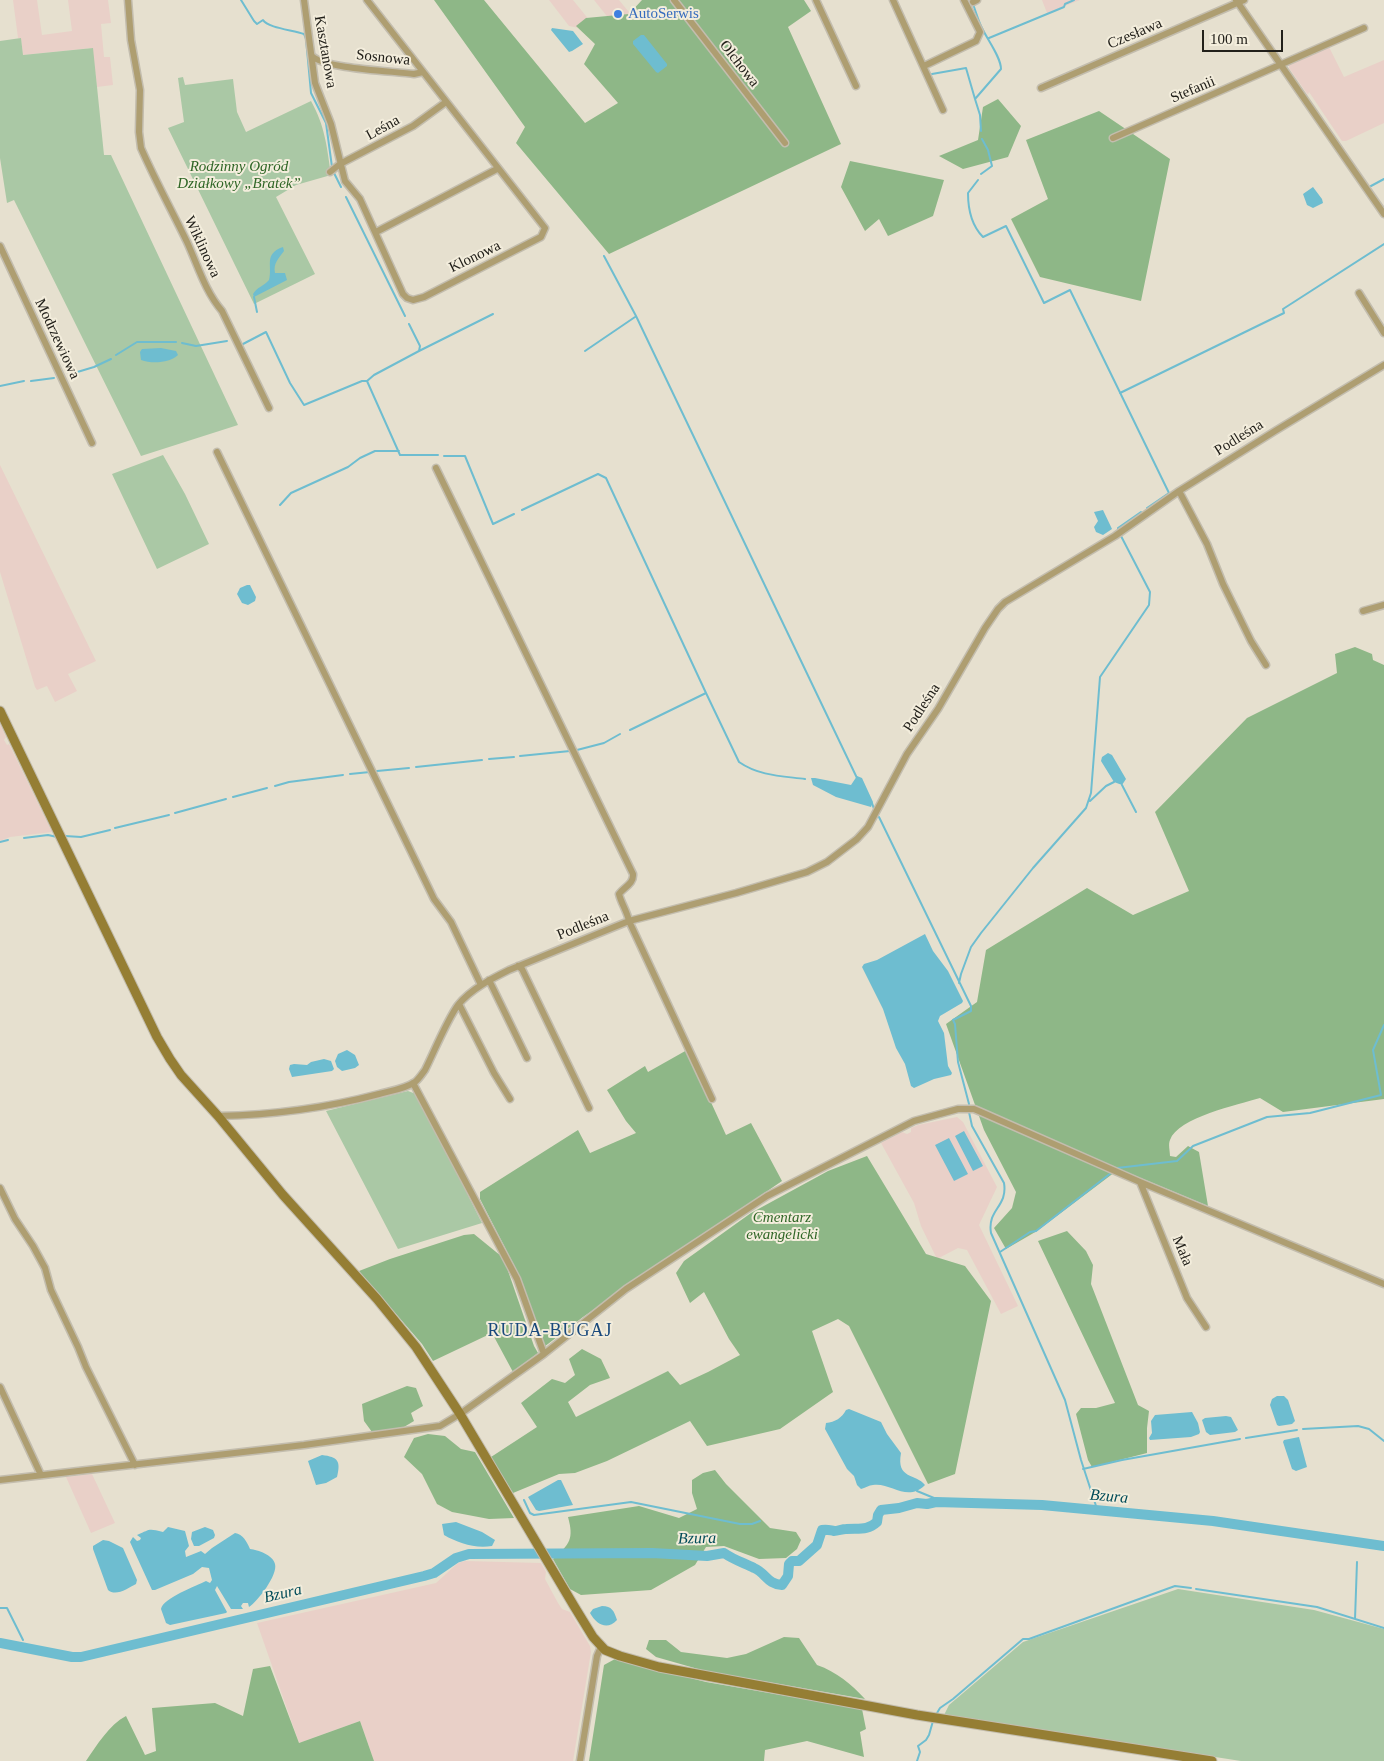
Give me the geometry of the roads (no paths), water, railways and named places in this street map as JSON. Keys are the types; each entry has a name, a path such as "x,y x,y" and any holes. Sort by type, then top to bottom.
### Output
{"street":[{"name":"Wiklinowa","path":"128,0 131,40 140,90 139,132 141,148 188,245 203,281 214,303 222,311 269,408"},
{"name":"Kasztanowa","path":"304,0 315,83 331,124 340,164"},
{"name":"Klonowa","path":"340,164 347,186 353,189 360,199 400,288 407,298 413,300 424,297 541,237 545,231 544,226 497,169 485,150 366,0"},
{"name":"Olchowa","path":"674,0 785,143"},
{"path":"816,0 856,86"},
{"path":"893,0 943,110"},
{"path":"924,66 976,41 980,32 964,0"},
{"path":"1240,1 1384,214"},
{"name":"Czesława","path":"1041,88 1240,1"},
{"name":"Stefanii","path":"1114,138 1364,28"},
{"name":"Sosnowa","path":"312,56 316,60 331,65 414,74 423,72"},
{"name":"Leśna","path":"330,172 340,164 413,126 446,102"},
{"path":"376,232 497,169"},
{"name":"Modrzewiowa","path":"0,246 92,443"},
{"path":"1359,293 1384,333"},
{"name":"Podleśna","path":"414,1083 425,1070 459,1004 489,980 518,966 628,921 727,896 807,872 828,862 857,839 868,827 907,754 938,709 985,628 998,610 1015,596 1114,536 1275,430 1384,365"},
{"path":"217,452 434,899 451,922 481,985"},
{"path":"436,468 633,874 631,883 619,894 628,921 712,1099"},
{"path":"1179,492 1207,544 1223,584 1251,641 1266,665"},
{"path":"1363,611 1384,605"},
{"path":"0,712 164,1050 176,1068 286,1199 395,1320 428,1364 460,1414 588,1629 602,1647 620,1656 688,1674 917,1715 1212,1761"},
{"path":"518,966 522,969 589,1108"},
{"path":"489,980 527,1058"},
{"path":"459,1004 494,1073 510,1099"},
{"path":"218,1116 282,1113 318,1108 349,1102 414,1083 517,1279 544,1354"},
{"path":"0,1480 304,1445 429,1428 445,1424 544,1354 626,1289 767,1196 904,1125 958,1109 974,1109 1140,1182 1384,1284"},
{"name":"Mała","path":"1140,1182 1187,1298 1206,1327"},
{"path":"0,1188 19,1227 33,1246 44,1268 51,1290 86,1367 135,1464"},
{"path":"0,1387 41,1475"},
{"path":"580,1761 598,1656 602,1647"}],"water":[{"path":"552,28 573,31 583,44 569,52 551,30"},
{"path":"644,35 667,64 658,73 633,44 633,41"},
{"path":"1313,187 1323,203 1313,208 1307,205 1303,194"},
{"path":"283,247 284,251 278,258 275,273 285,273 287,280 254,297 253,294 269,280 270,261 273,253"},
{"path":"161,348 176,351 178,355 175,358 161,362 141,360 140,352 142,349"},
{"path":"1103,510 1112,529 1103,535 1096,532 1094,527 1098,521 1094,512"},
{"path":"250,585 256,597 255,601 248,605 242,603 237,594 240,588"},
{"path":"1108,753 1112,755 1126,779 1122,785 1114,782 1101,761 1102,757"},
{"path":"857,776 862,778 873,802 871,807 836,797 813,785 811,778 851,785"},
{"path":"925,934 933,951 948,971 963,1001 940,1016 938,1021 944,1033 951,1075 934,1079 914,1088 911,1086 905,1064 896,1048 883,1009 862,967 864,964 877,960"},
{"path":"347,1050 355,1055 359,1065 342,1071 337,1067 335,1061 338,1054"},
{"path":"324,1059 331,1061 334,1069 332,1071 292,1077 289,1069 290,1065 307,1065"},
{"path":"964,1131 983,1166 973,1171 955,1136"},
{"path":"949,1138 968,1174 954,1181 935,1145"},
{"path":"1277,1396 1284,1396 1288,1400 1295,1421 1292,1424 1277,1425 1270,1405 1272,1399"},
{"path":"849,1409 881,1422 901,1453 901,1468 908,1475 925,1485 918,1490 905,1492 880,1485 871,1485 861,1489 857,1485 854,1476 847,1469 825,1429 826,1423 838,1419"},
{"path":"1192,1412 1198,1423 1199,1434 1191,1437 1150,1440 1149,1438 1152,1433 1151,1421 1155,1415"},
{"path":"1226,1416 1231,1417 1238,1430 1210,1435 1206,1432 1202,1420"},
{"path":"1299,1437 1307,1467 1296,1471 1292,1469 1283,1442 1284,1440"},
{"path":"322,1455 332,1457 337,1461 339,1467 337,1477 326,1483 316,1485 308,1461"},
{"path":"561,1480 573,1505 536,1510 528,1497"},
{"path":"456,1522 482,1532 495,1540 492,1546 479,1547 467,1545 444,1535 442,1524"},
{"path":"168,1527 185,1531 189,1546 185,1551 186,1557 201,1551 205,1554 235,1533 240,1535 250,1549 265,1554 274,1561 275,1569 273,1575 262,1594 249,1607 248,1603 243,1603 241,1606 243,1609 231,1609 217,1586 215,1590 226,1613 170,1625 166,1623 161,1609 163,1605 180,1593 206,1581 210,1583 212,1580 209,1568 202,1567 193,1574 152,1590 130,1542 133,1537 137,1541 140,1540 141,1538 137,1535 147,1531 163,1532"},
{"path":"205,1527 213,1530 214,1538 199,1546 194,1546 191,1539 192,1532"},
{"path":"103,1540 123,1548 137,1580 136,1584 126,1590 115,1593 108,1590 93,1549 93,1546"},
{"path":"602,1606 610,1608 617,1620 606,1626 592,1617 590,1613 593,1609"}],"waterway":[{"path":"241,0 257,24 263,20 275,27 304,34 311,93 326,123 332,167"},
{"path":"989,38 1064,7 1065,4 1074,0"},
{"path":"973,4 984,32 999,59 1001,69 975,99 980,115 981,131"},
{"path":"932,74 966,68 975,99"},
{"path":"981,174 992,166 988,150 982,139"},
{"path":"334,173 341,187"},
{"path":"1371,186 1384,179"},
{"path":"978,180 968,193 969,205 971,216 983,237 1006,226 1044,303 1070,290 1169,493 1147,508"},
{"path":"346,197 405,316"},
{"path":"1120,393 1284,313 1283,309 1384,244"},
{"path":"604,256 636,316 857,778"},
{"path":"254,297 257,312"},
{"path":"419,351 493,314"},
{"path":"585,351 635,317"},
{"path":"409,324 420,346 419,351 374,375 367,381 400,455 438,455"},
{"path":"243,344 266,332 290,383 304,405 362,381 367,381"},
{"path":"182,343 196,346 227,341"},
{"path":"116,355 137,342 176,342"},
{"path":"74,373 111,359"},
{"path":"31,381 54,378"},
{"path":"0,386 24,381"},
{"path":"280,505 291,493 348,467 360,458 375,451 399,451"},
{"path":"444,456 465,456 493,524 514,514"},
{"path":"522,510 598,474 606,478 706,693"},
{"path":"1118,530 1118,528 1141,512"},
{"path":"959,983 971,947 981,933 1033,868 1086,808 1091,793 1100,677 1149,605 1150,592 1121,536"},
{"path":"630,730 706,693 739,762 763,773 805,779"},
{"path":"577,750 604,743 620,734"},
{"path":"520,756 570,751"},
{"path":"489,759 514,757"},
{"path":"416,767 482,760"},
{"path":"377,771 409,768"},
{"path":"350,774 370,772"},
{"path":"275,786 289,782 343,775"},
{"path":"1090,801 1106,786 1114,782"},
{"path":"1122,785 1136,812"},
{"path":"233,797 267,788"},
{"path":"175,813 226,799"},
{"path":"872,803 874,809"},
{"path":"115,828 169,815"},
{"path":"879,817 971,1006 971,1011 953,1020 955,1024 958,1062 969,1104"},
{"path":"65,836 81,837 110,830"},
{"path":"24,838 48,835 57,837"},
{"path":"0,842 8,840"},
{"path":"1117,1168 1177,1161 1193,1146 1267,1117 1310,1113 1381,1095 1373,1050 1384,1025"},
{"path":"969,1112 972,1126 1004,1183 1003,1198 992,1218 991,1233 1065,1400 1081,1460 1098,1512"},
{"path":"1000,1252 1030,1232 1036,1231 1111,1173"},
{"path":"1303,1429 1358,1426 1369,1429 1384,1441"},
{"path":"1246,1438 1297,1430"},
{"path":"1083,1469 1122,1460 1240,1439"},
{"path":"917,1491 934,1498 936,1502"},
{"path":"524,1500 530,1513 534,1515 631,1502 740,1524 752,1524 760,1521"},
{"name":"Bzura","path":"0,1643 72,1657 81,1657 424,1576 434,1573 456,1558 469,1554 652,1553 707,1556 724,1553 758,1570 773,1583 782,1585 788,1576 789,1564 792,1561 799,1561 817,1545 822,1530 834,1531 866,1528 877,1522 881,1510 917,1503 1042,1505 1213,1521 1384,1546"},
{"path":"1355,1619 1357,1562"},
{"path":"937,1713 940,1708 1023,1639 1029,1639 1175,1586 1191,1588"},
{"path":"1196,1589 1317,1607 1384,1628"},
{"path":"0,1608 7,1608 23,1640"},
{"path":"917,1761 920,1752 918,1746 926,1740 933,1721"}],"place":[{"name":"AutoSerwis","path":"618,14"}],"district":[{"name":"RUDA-BUGAJ","path":"550,1331"}],"park label":[{"name":"Rodzinny Ogród Działkowy „Bratek”","path":"239,176"},
{"name":"Cmentarz ewangelicki","path":"782,1226"}]}
